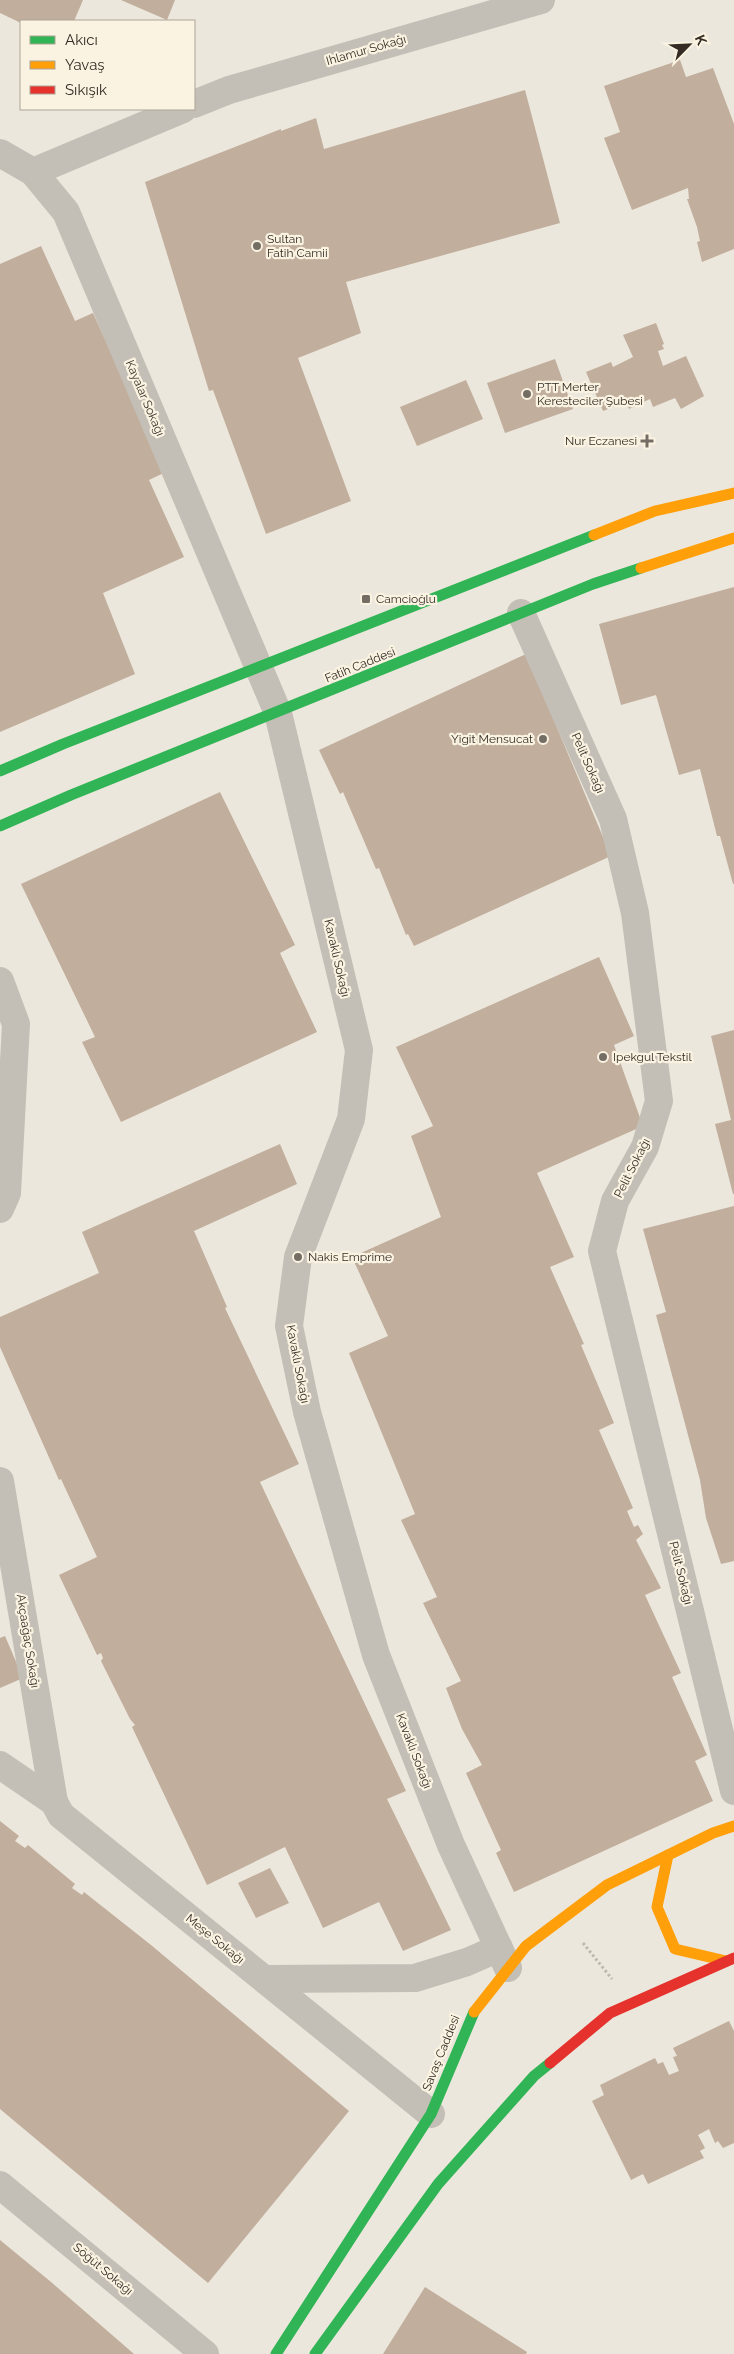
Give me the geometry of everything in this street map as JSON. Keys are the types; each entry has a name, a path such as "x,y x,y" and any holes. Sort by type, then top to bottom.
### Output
{"main road":[{"path":"0,770 654,511 734,493"},
{"name":"Fatih Caddesi","path":"0,826 71,795 278,713 593,584 734,538"},
{"name":"Savaş Caddesi","path":"276,2354 431,2114 472,2015 503,1958 526,1946 607,1885 713,1833 734,1826"},
{"path":"668,1855 657,1907 675,1949 730,1959"},
{"path":"315,2354 438,2184 528,2084 610,2013 730,1959"}],"street":[{"name":"Ihlamur Sokağı","path":"195,104 229,90 541,0"},
{"path":"33,172 181,110"},
{"name":"Kayalar Sokağı","path":"0,153 33,172 66,212 278,713"},
{"name":"Pelit Sokağı","path":"521,613 613,819 635,913 660,1101 645,1147 614,1200 602,1251 734,1791"},
{"name":"Kavaklı Sokağı","path":"278,713 359,1050 351,1119 298,1257 289,1326 307,1412 376,1655 451,1845 503,1958"},
{"path":"0,981 16,1024 7,1193 0,1209"},
{"name":"Akçaağaç Sokağı","path":"0,1481 54,1802"},
{"name":"Meşe Sokağı","path":"0,1765 54,1802 61,1815 431,2114"},
{"path":"266,1979 415,1978 467,1962 503,1958"},
{"name":"Söğüt Sokağı","path":"0,2185 205,2354"}],"path":[{"path":"563,1918 631,2003"}],"building":[{"path":"0,0 83,0 74,20 20,20 20,23 0,13"},
{"path":"121,0 175,0 167,20"},
{"path":"680,60 686,77 713,68 734,124 734,249 702,262 697,242 700,241 697,227 687,199 689,199 688,188 632,210 604,138 620,132 604,86"},
{"path":"525,90 560,223 346,282 361,333 298,358 351,501 266,534 213,390 209,391 145,182 281,129 281,131 316,118 324,149"},
{"path":"41,246 75,321 93,313 129,392 170,470 149,480 184,557 103,593 135,674 0,732 0,264"},
{"path":"656,323 664,344 662,345 664,349 658,351 663,366 686,356 704,396 681,409 675,398 653,407 650,399 629,409 626,402 603,411 586,372 611,362 613,367 633,357 623,335"},
{"path":"555,359 573,409 505,433 487,383"},
{"path":"466,380 483,419 417,446 400,407"},
{"path":"734,587 733,884 720,836 717,836 700,769 679,775 656,695 621,705 599,624"},
{"path":"526,654 611,856 414,946 408,934 406,935 379,868 376,869 343,792 340,794 319,750"},
{"path":"220,792 295,945 280,953 317,1032 121,1122 82,1042 95,1037 21,884"},
{"path":"599,957 634,1036 614,1045 643,1126 537,1173 574,1257 550,1267 584,1344 581,1345 614,1423 599,1430 633,1508 627,1511 634,1527 638,1525 643,1534 636,1540 661,1588 645,1595 681,1673 672,1677 707,1755 695,1761 713,1801 514,1892 496,1853 501,1850 466,1773 482,1765 462,1729 446,1688 461,1681 423,1603 437,1597 401,1520 415,1514 349,1353 388,1336 352,1257 441,1217 411,1136 433,1126 396,1047"},
{"path":"734,1030 733,1194 715,1124 731,1120 711,1036"},
{"path":"280,1144 297,1184 194,1231 227,1307 225,1308 299,1464 260,1482 406,1791 387,1799 451,1930 403,1951 379,1902 323,1928 285,1847 207,1885 132,1727 135,1725 130,1719 101,1661 103,1658 101,1653 97,1655 59,1575 97,1557 61,1479 59,1480 0,1347 0,1317 99,1273 82,1232"},
{"path":"734,1206 734,1561 721,1564 706,1518 700,1480 656,1315 666,1312 643,1229"},
{"path":"5,1636 23,1678 0,1688 0,1638"},
{"path":"0,1821 19,1836 15,1841 25,1848 28,1845 75,1884 72,1888 82,1895 84,1892 151,1945 349,2111 208,2283 0,2109"},
{"path":"270,1868 289,1903 256,1918 238,1883"},
{"path":"729,2021 734,2031 734,2143 723,2148 718,2141 715,2143 709,2129 698,2135 705,2148 700,2151 704,2158 648,2184 643,2174 631,2180 592,2101 604,2095 600,2085 655,2058 658,2064 663,2062 669,2075 679,2071 673,2057 677,2056 673,2048"},
{"path":"0,2240 51,2282 134,2354 0,2354"},
{"path":"425,2287 527,2352 526,2354 383,2354"}],"traffic: fast":[{"path":"0,771 63,744 594,535"},
{"path":"0,826 71,795 593,584 641,568"},
{"path":"276,2354 431,2114 474,2012"},
{"path":"315,2354 438,2184 534,2076 550,2063"}],"traffic: slow":[{"path":"594,535 655,511 734,493"},
{"path":"641,568 734,538"},
{"path":"474,2012 526,1946 607,1885 713,1833 734,1826"},
{"path":"668,1855 657,1907 675,1949 726,1961"}],"traffic: jam":[{"path":"550,2063 610,2013 734,1958"}],"place":[{"name":"Sultan Fatih Camii","path":"257,246"},
{"name":"PTT Merter Keresteciler Şubesi","path":"527,394"},
{"name":"Nur Eczanesi","path":"647,441"},
{"name":"Camcioğlu","path":"366,599"},
{"name":"Yigit Mensucat","path":"543,739"},
{"name":"Ipekgul Tekstil","path":"603,1057"},
{"name":"Nakis Emprime","path":"298,1257"}]}
